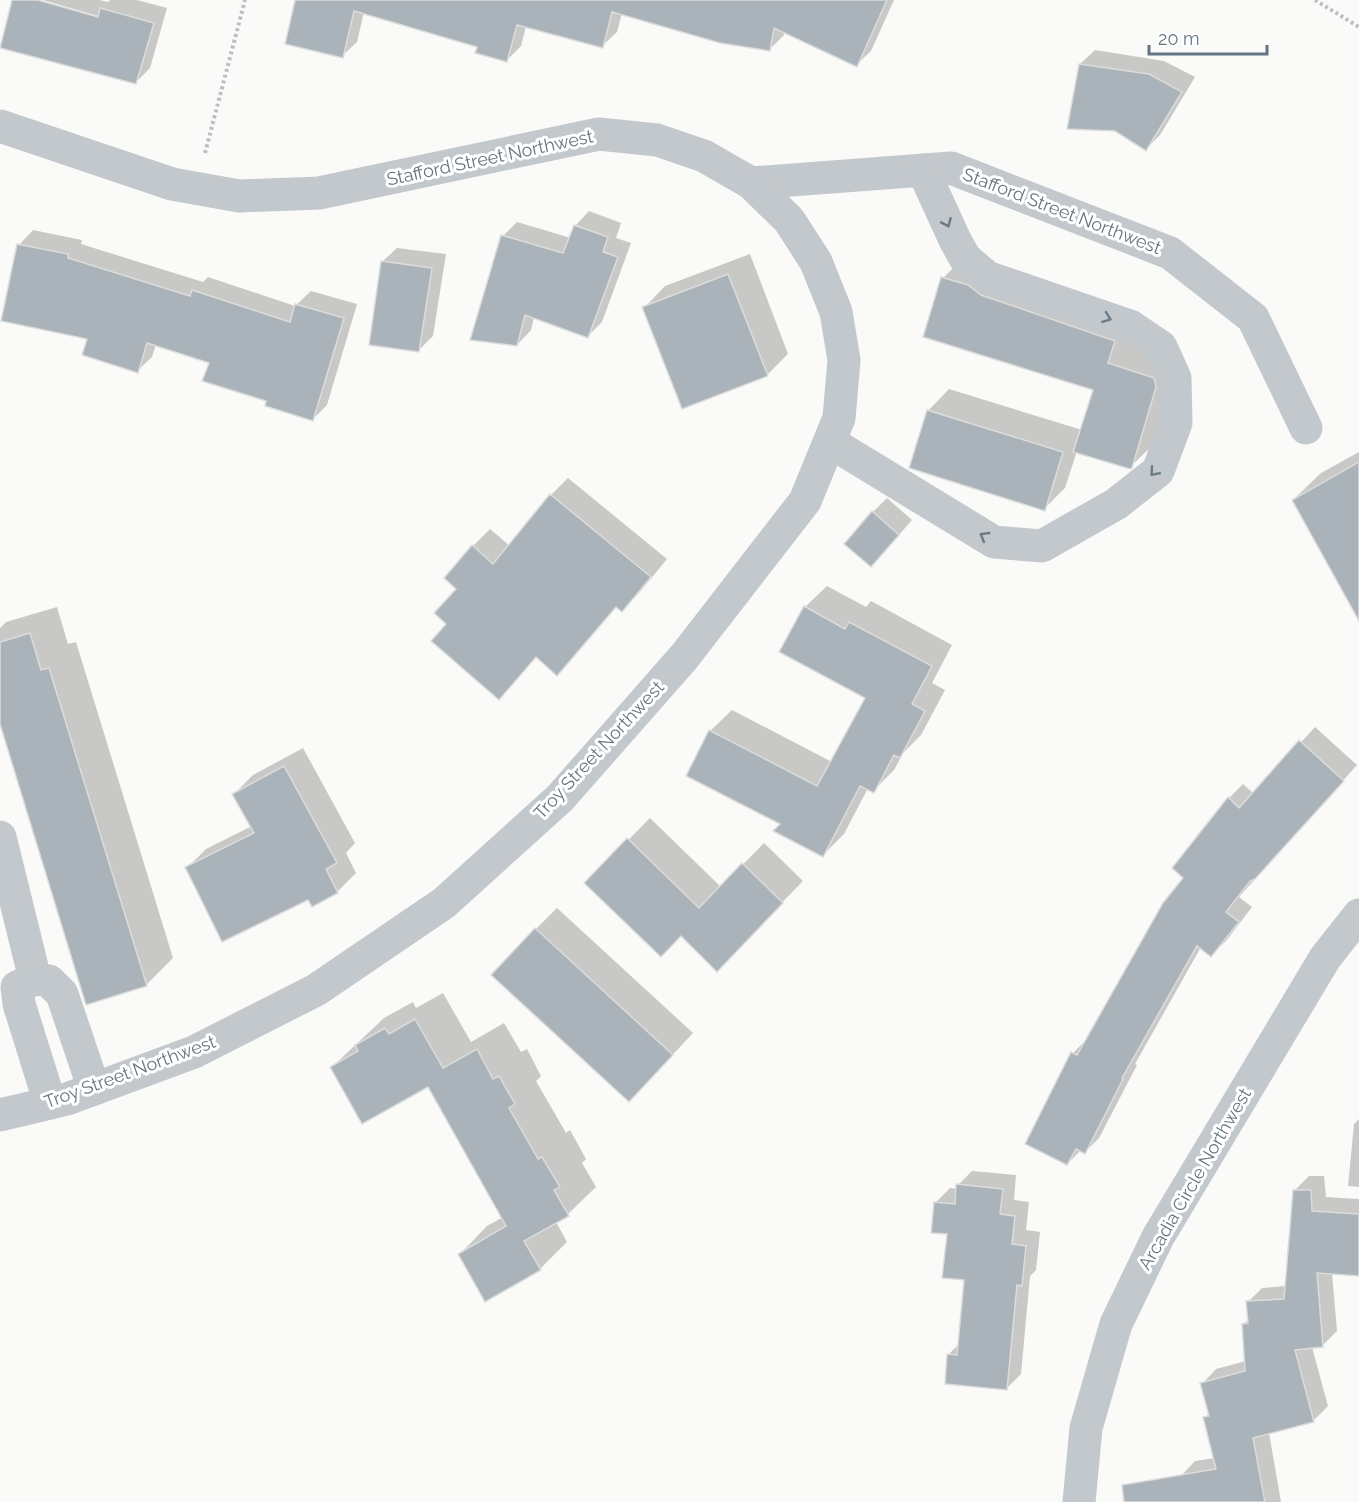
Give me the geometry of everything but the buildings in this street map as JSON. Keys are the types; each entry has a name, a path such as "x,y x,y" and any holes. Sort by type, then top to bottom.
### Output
{"street":[{"name":"Stafford Street Northwest","path":"0,126 172,184 239,196 318,193 600,134 657,140 704,156 750,183 951,168 1170,253 1253,318 1306,428"},
{"path":"830,442 994,542 1042,546 1116,504 1158,471 1176,423 1175,378 1161,347 1130,326 987,277 965,258 923,170"},
{"name":"Troy Street Northwest","path":"0,1115 94,1089 194,1052 316,990 444,903 560,798 684,657 805,501 839,418 844,360 836,312 816,262 789,220 750,183"},
{"path":"0,837 35,979"},
{"name":"Arcadia Circle Northwest","path":"1079,1502 1086,1428 1120,1314 1158,1237 1326,958 1359,915"},
{"path":"50,1103 19,1004 17,987 35,979 50,981 62,994 94,1089"}],"path":[{"path":"196,188 245,0"},
{"path":"1315,0 1359,27"}]}
